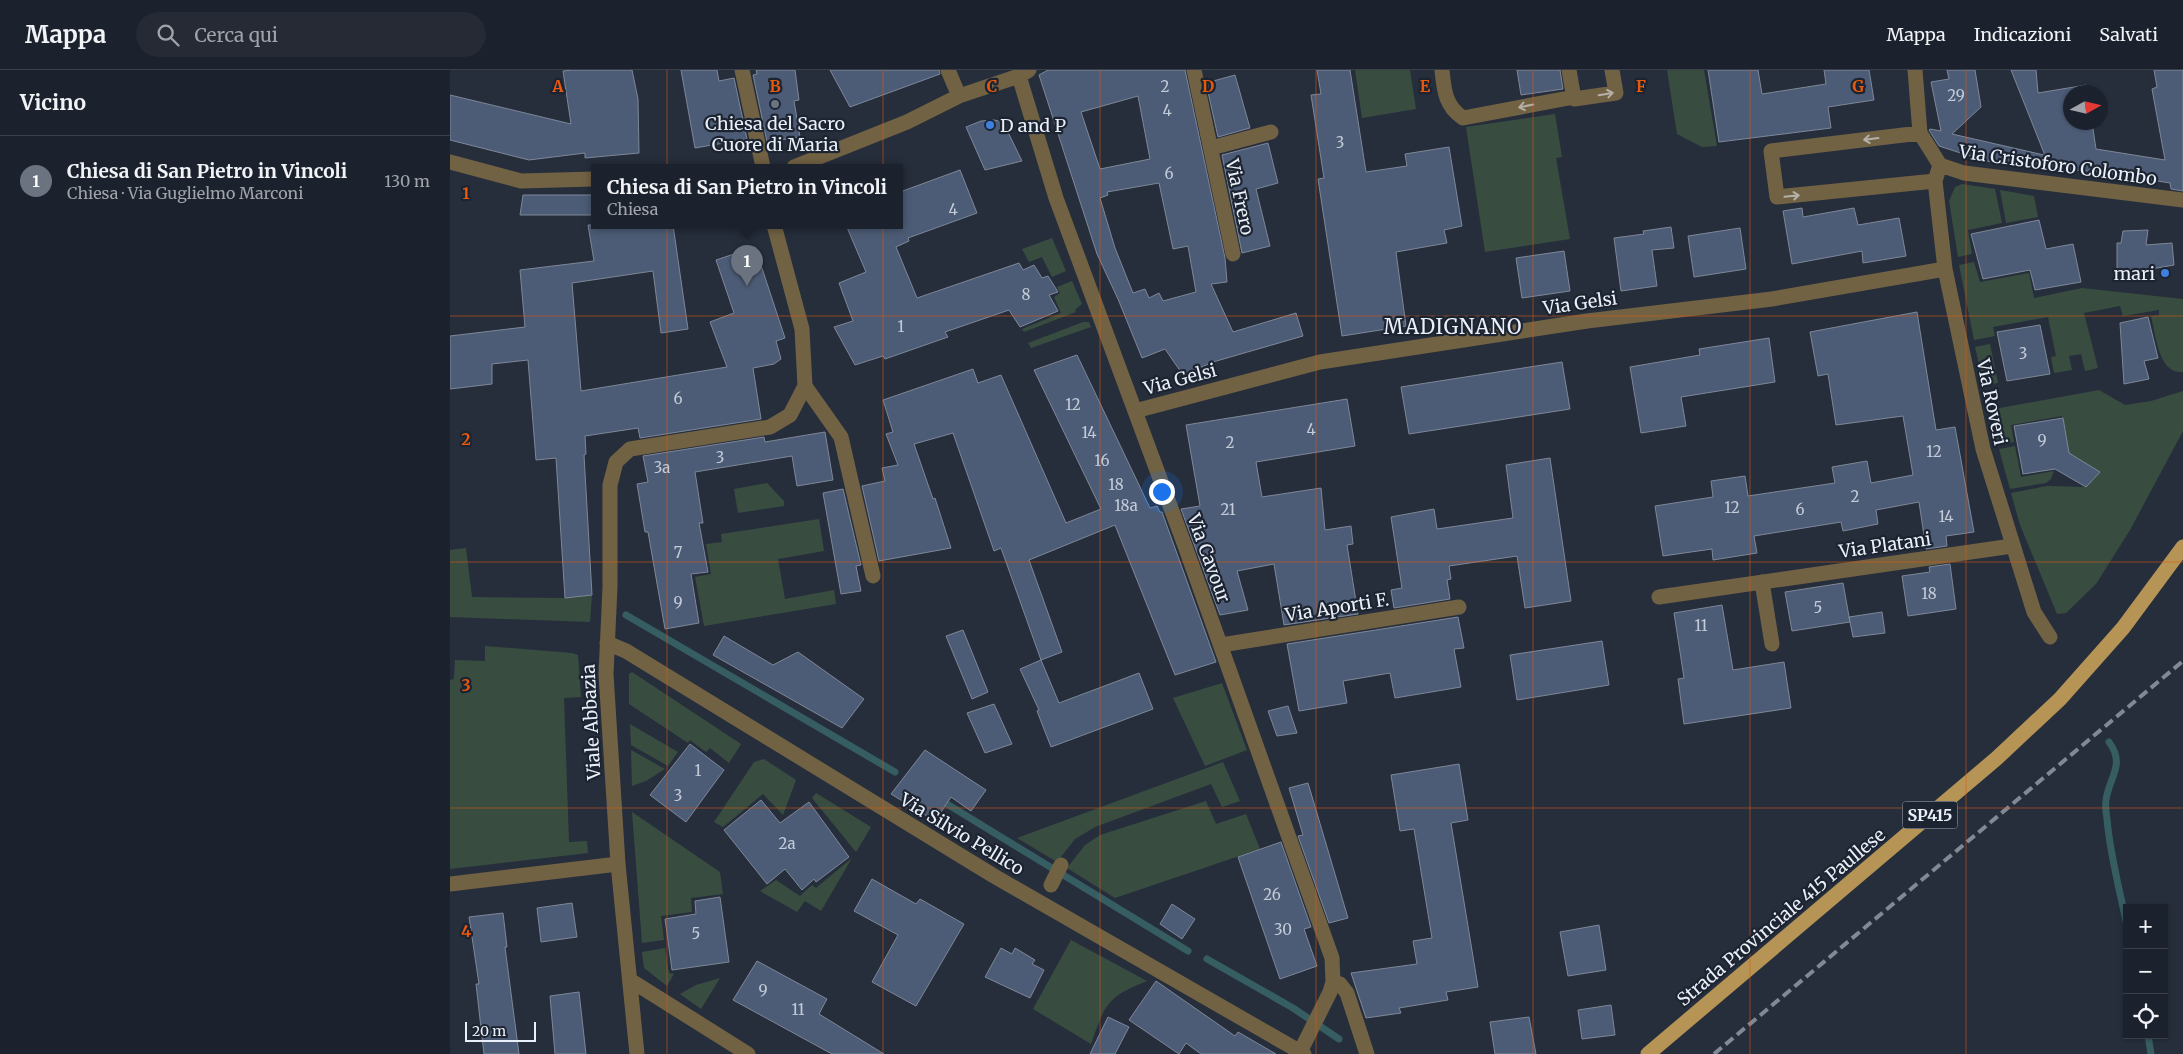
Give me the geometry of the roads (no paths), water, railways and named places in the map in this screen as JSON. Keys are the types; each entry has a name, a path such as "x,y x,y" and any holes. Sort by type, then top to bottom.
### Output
{"main road":[{"name":"Strada Provinciale 415 Paullese","path":"1648,1054 1997,758 2060,700 2123,628 2183,547"}],"street":[{"path":"742,70 762,164"},
{"path":"948,70 959,96"},
{"name":"Via Frero","path":"1194,70 1233,254"},
{"path":"1442,70 1445,97 1453,112 1462,118 1574,97 1574,99 1616,93 1612,70"},
{"path":"1569,70 1574,97"},
{"name":"Via Cristoforo Colombo","path":"1915,70 1920,133 1940,166 1964,173 2183,200"},
{"path":"802,164 907,122 959,96 1024,73"},
{"name":"Via Cavour","path":"1024,73 1056,198 1220,645 1332,958 1333,982 1321,1012 1307,1037 1302,1053"},
{"name":"Via Frero","path":"1211,148 1270,132"},
{"path":"1920,133 1771,151 1777,197 1935,181"},
{"path":"450,162 521,181 591,179"},
{"name":"Via Roveri","path":"1940,166 1935,181 1945,269 1983,449 2034,612 2050,637"},
{"path":"775,229 802,329 805,386 841,438 872,576"},
{"name":"Via Gelsi","path":"1135,411 1320,362 1588,320 1772,299 1945,269"},
{"name":"Viale Abbazia","path":"637,1054 618,864 606,674 610,587 610,485 616,462 630,449 770,427 790,415 805,386"},
{"name":"Via Platani","path":"1660,597 2012,546"},
{"path":"1762,582 1772,644"},
{"name":"Via Aporti F.","path":"1220,645 1459,607"},
{"name":"Via Silvio Pellico","path":"607,643 626,651 994,876 1302,1053"},
{"path":"450,884 618,864"},
{"path":"1051,885 1061,866"},
{"path":"630,980 748,1054"},
{"path":"1333,982 1340,984 1347,993 1367,1054"}],"waterway":[{"path":"626,615 895,772"},
{"path":"2109,742 2114,750 2116,764 2108,792 2106,812 2108,832 2123,907"},
{"path":"947,804 1188,951"},
{"path":"1207,959 1293,1008 1339,1039"},
{"path":"2149,1039 2151,1054"}],"railway":[{"path":"1714,1054 2183,661"}],"place":[{"name":"Chiesa del Sacro Cuore di Maria","path":"775,104"},
{"name":"D and P","path":"990,125"},
{"name":"mari","path":"2165,273"},
{"name":"Chiesa di San Pietro in Vincoli","path":"747,286"}],"district":[{"name":"MADIGNANO","path":"1453,326"}]}
